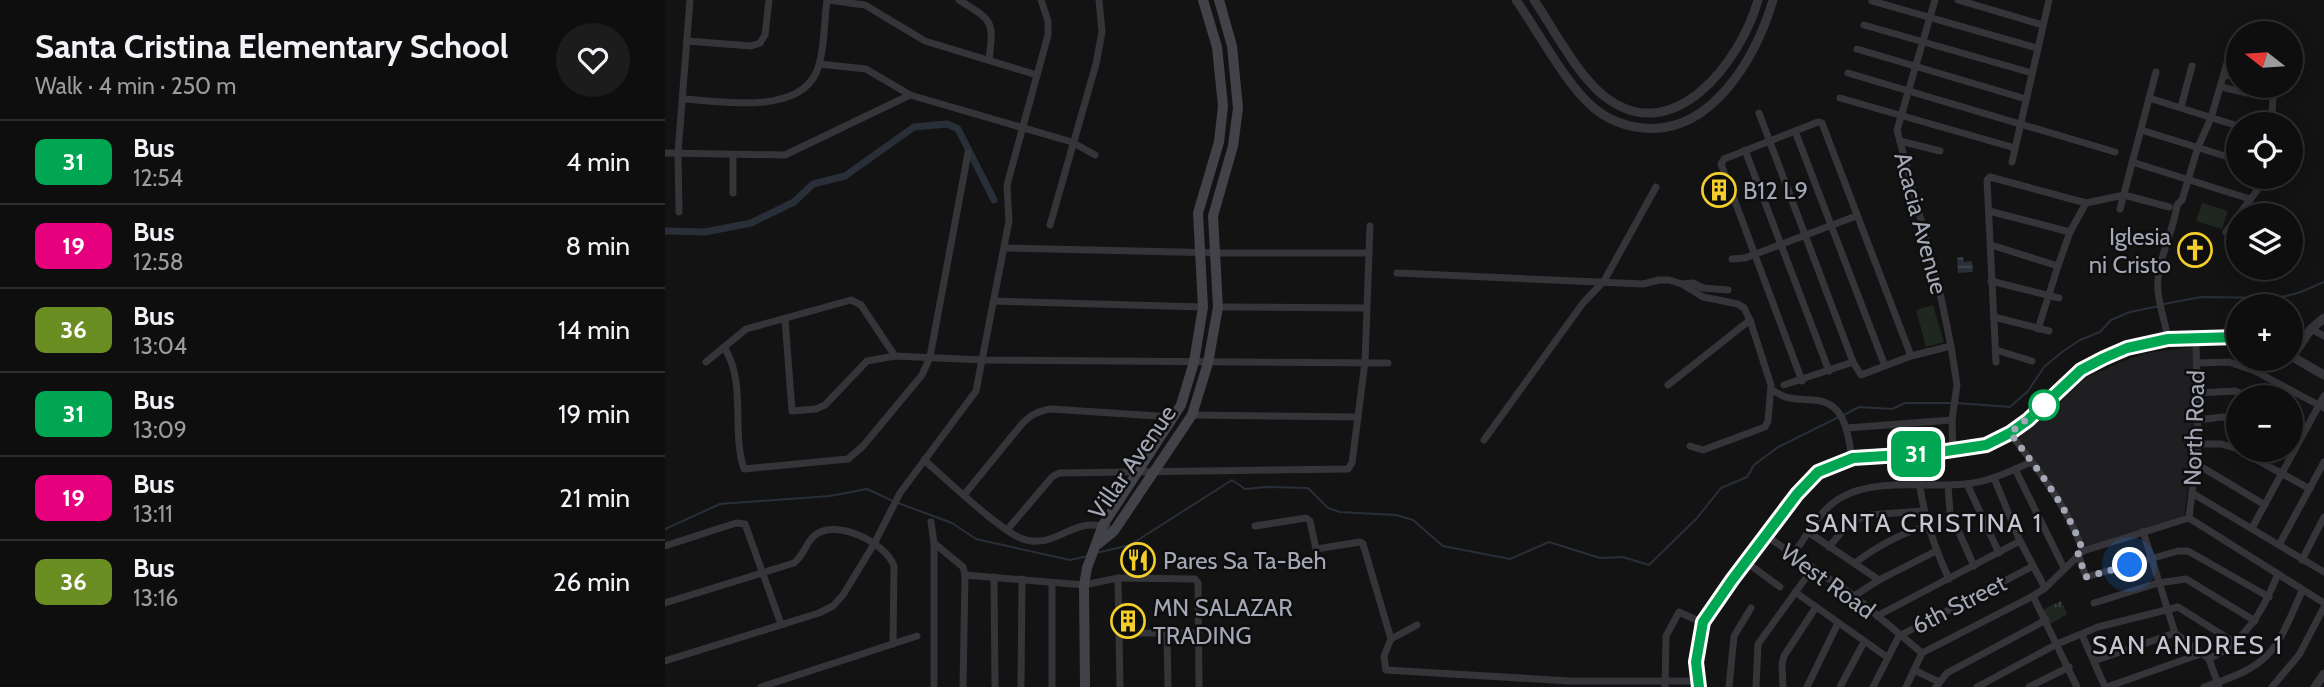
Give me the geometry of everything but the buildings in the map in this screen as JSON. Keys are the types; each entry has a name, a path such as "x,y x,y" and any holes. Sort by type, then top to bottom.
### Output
{"main road":[{"name":"Villar Avenue","path":"1097,544 1103,526 1184,397 1194,362 1203,307 1198,213 1219,142 1223,106 1217,47 1203,0"},
{"name":"Villar Avenue","path":"1097,544 1114,531 1192,415 1208,363 1218,307 1213,216 1233,146 1238,108 1232,46 1219,0"},
{"path":"1085,687 1084,583 1097,544"}],"street":[{"path":"679,212 678,153 684,99 689,0"},
{"path":"687,41 751,46 760,44 765,35 769,0"},
{"path":"684,99 759,103 780,100 808,85 819,64 827,0 865,5 925,41 1037,75"},
{"path":"959,0 985,16 991,23 989,60"},
{"path":"665,661 833,606 843,595 874,544 900,493 974,397 1005,248 1010,212 1007,184 1048,35 1048,21 1041,0"},
{"path":"1050,225 1096,64 1102,32 1098,0"},
{"path":"1516,0 1573,85 1591,106 1620,123 1652,128 1688,120 1704,111 1720,96 1754,48 1773,0"},
{"path":"1534,0 1579,68 1599,92 1623,107 1649,112 1679,107 1705,89 1740,42 1758,0"},
{"name":"Acacia Avenue","path":"1935,0 1898,130 1939,288 1957,380 1952,420 1953,450"},
{"path":"1958,0 2043,25"},
{"path":"2012,162 2049,0"},
{"path":"1872,1 2037,48"},
{"path":"1864,24 2032,73"},
{"path":"1857,49 2026,99"},
{"path":"819,64 866,69 910,95 1072,142 1095,155"},
{"path":"2181,107 2192,66"},
{"path":"2168,339 2160,298 2159,275 2176,216 2177,203 2182,200 2226,67"},
{"path":"2120,209 2156,72"},
{"path":"1848,73 2115,152"},
{"path":"2221,87 2226,88"},
{"path":"665,153 785,155 910,95"},
{"path":"1840,98 2015,148"},
{"path":"2149,98 2226,122"},
{"path":"1759,113 1853,362 1861,375 1911,356 1951,346"},
{"path":"1802,381 1721,164 1724,159 1818,122 1822,123 1911,356"},
{"path":"2141,130 2226,156"},
{"path":"1795,131 1885,366"},
{"path":"1900,141 1940,151"},
{"path":"1745,150 1829,372"},
{"path":"724,347 731,358 735,374 743,467 747,469 848,459 863,446 922,375 930,357 968,153"},
{"path":"733,156 733,193"},
{"path":"2132,162 2250,199"},
{"path":"1996,362 1987,180 1990,177 2085,203 2124,195 2169,207"},
{"path":"1484,440 1583,303 1604,281 1656,187"},
{"path":"2225,232 2258,189"},
{"path":"2038,329 2070,232 2085,203"},
{"path":"1989,211 2070,232"},
{"path":"1732,259 1755,254 1856,216"},
{"path":"1007,530 1055,474 1348,469 1352,463 1365,362 1370,226"},
{"path":"1991,244 2058,266"},
{"path":"1005,248 1200,253 1369,253"},
{"path":"1397,273 1643,284 1659,280 1727,290"},
{"path":"1991,281 2059,298"},
{"path":"1682,284 1703,297 1738,304 1744,308 1771,389 1765,427 1703,450 1690,446"},
{"path":"706,362 746,329 845,301 857,301 895,356"},
{"path":"994,301 1203,307"},
{"path":"1218,307 1366,308"},
{"path":"1994,317 2049,331"},
{"path":"2303,340 2311,328 2324,318"},
{"path":"786,319 792,411 816,409 825,405 867,361 895,356 983,360 1388,363"},
{"path":"1668,385 1750,320"},
{"path":"2311,328 2324,336"},
{"name":"North Road","path":"2189,518 2198,420 2196,337"},
{"path":"1255,526 1306,518 1310,521 1316,549 1360,542 1363,544 1391,639 1384,656 1384,667 1389,671 1569,684 1698,684 1697,646 1703,622 1807,481 1827,467 1853,458 1986,445 2028,420 2081,370 2127,348 2168,339 2226,337"},
{"path":"1996,350 2032,361"},
{"path":"1784,385 1853,362"},
{"path":"2197,363 2229,362 2255,371 2322,406"},
{"path":"2303,364 2324,376"},
{"path":"1771,389 1786,399 1814,400 1835,408 1847,428 1853,458"},
{"path":"2197,393 2226,391"},
{"path":"2303,432 2322,406 2324,396"},
{"path":"964,495 1021,425 1031,415 1042,410 1173,417"},
{"path":"1192,415 1358,417"},
{"path":"2198,420 2226,418"},
{"path":"1847,428 1952,420"},
{"path":"2010,433 2061,501 2075,528 2086,577 2178,551 2188,551 2269,597"},
{"path":"2197,444 2226,445"},
{"path":"1915,454 1927,526 1949,579"},
{"path":"923,460 1007,530 1025,540 1040,541 1094,524 1114,531"},
{"path":"1793,555 1822,514 1840,497 1869,487 1967,484 1994,478 2032,462"},
{"path":"2262,462 2310,489"},
{"path":"2252,528 2287,462"},
{"path":"2279,545 2324,462"},
{"path":"2195,463 2265,505"},
{"path":"2015,469 2064,568"},
{"path":"1994,478 2020,541 2045,588"},
{"path":"1967,484 2000,552"},
{"path":"1948,485 1950,512 1974,566"},
{"path":"2192,493 2324,572"},
{"path":"1829,547 1849,523 1868,515 1923,511"},
{"path":"2302,560 2324,517"},
{"path":"1906,687 1922,653 2033,596 2081,553 2189,518 2323,604"},
{"path":"931,522 934,543 934,687"},
{"path":"665,546 745,524 781,624"},
{"path":"1855,563 1866,554 1927,526"},
{"path":"665,603 794,563 803,556 814,536 830,528 838,528 889,553 894,566 893,644"},
{"path":"2143,531 2175,633 2206,656 2219,685"},
{"path":"1808,532 1879,580"},
{"name":"West Road","path":"1765,535 1854,596 1922,653"},
{"path":"1877,616 2020,541"},
{"path":"934,543 963,567 965,575 963,687"},
{"path":"1854,596 1936,551"},
{"path":"1746,562 1780,587"},
{"name":"6th Street","path":"1873,687 1899,636 2033,566"},
{"path":"1756,687 1758,644 1813,568"},
{"path":"2082,635 2106,687 2206,656 2235,643 2255,621 2278,574"},
{"path":"965,575 1052,583 1084,583 1118,578 1197,580 1199,687"},
{"path":"994,578 995,687"},
{"path":"1118,578 1120,687"},
{"path":"1021,687 1022,579"},
{"path":"2094,603 2158,583 2186,579 2255,621"},
{"path":"1052,583 1052,687"},
{"path":"2204,687 2219,685 2252,668 2269,654 2281,639 2302,590"},
{"path":"1795,592 1887,657"},
{"path":"2272,687 2280,681 2299,655 2323,604 2324,592"},
{"path":"2033,596 2077,687"},
{"path":"1783,687 1784,656 1816,607"},
{"path":"1977,687 2057,644 2098,627 2178,607 2235,643"},
{"path":"1729,687 1734,635 1751,608"},
{"path":"1665,684 1666,636 1679,612 1703,622"},
{"path":"1914,670 1937,684 1947,673 2046,620"},
{"path":"1807,687 1838,622"},
{"path":"1391,639 1417,625"},
{"path":"1120,633 1199,633"},
{"path":"1167,633 1168,687"},
{"path":"2094,661 2175,633"},
{"path":"761,687 916,636"},
{"path":"1840,687 1864,642"},
{"path":"2029,687 2043,684 2069,667"},
{"path":"2315,687 2324,674"}],"shaded area":[{"path":"1963,257 1964,262 1972,261 1973,272 1958,273 1957,258"},
{"path":"2194,347 2194,431 2184,520 2086,547 2066,506 2016,441 2087,377 2131,358 2153,352"}],"green space":[{"path":"2202,203 2226,210 2222,229 2196,221"},
{"path":"1933,305 1944,342 1926,347 1916,310"},
{"path":"2061,601 2067,614 2049,625 2042,610"}],"waterway":[{"path":"665,231 705,232 751,223 794,202 813,184 845,176 914,127 947,124 958,129 994,200"},
{"path":"2164,304 2201,297 2278,298 2324,282"},
{"path":"1956,403 2010,407 2028,391 2044,367 2062,352 2080,340 2100,332 2111,320 2130,312 2159,306"},
{"path":"1844,415 1859,407 1892,409 1905,403 1950,403"},
{"path":"1096,553 1130,545 1232,480 1245,489 1308,488 1328,508 1340,512 1396,515 1413,520 1443,546 1510,559 1549,542 1600,558 1623,557 1649,565 1697,518 1721,488 1747,477 1754,465 1778,447 1839,417"},
{"path":"665,529 720,504 830,496 867,489 893,501"},
{"path":"898,503 952,523 976,539 1070,560 1088,556"}],"bus line":[{"name":"31","path":"1699,687 1696,662 1703,622 1797,494 1818,472 1853,458 1933,453 1986,445 2028,420 2081,370 2104,358 2149,342 2226,336"}],"place":[{"name":"B12 L9","path":"1719,190"},
{"name":"Iglesia ni Cristo","path":"2195,250"},
{"name":"Pares Sa Ta-Beh","path":"1138,560"},
{"name":"MN SALAZAR TRADING","path":"1128,621"}],"district":[{"name":"SANTA CRISTINA 1","path":"1924,523"},
{"name":"SAN ANDRES 1","path":"2188,645"}],"route":[{"path":"2044,405 2010,433 2061,501 2083,551 2078,554 2086,577 2130,565"}]}
